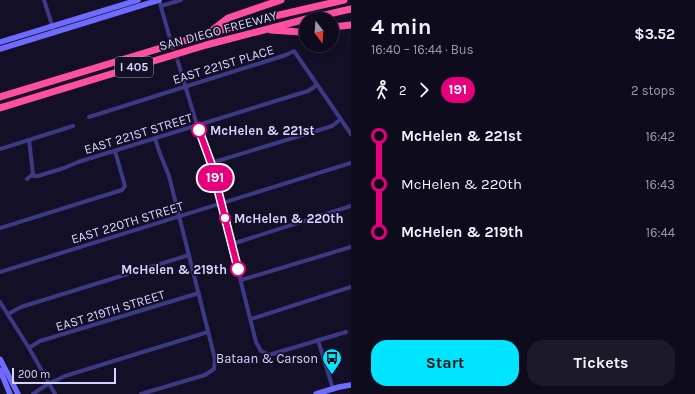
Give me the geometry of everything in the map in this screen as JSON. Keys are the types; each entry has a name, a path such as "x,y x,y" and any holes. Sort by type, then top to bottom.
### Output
{"highway":[{"path":"207,34 228,18 281,0"},
{"name":"SAN DIEGO FREEWAY","path":"0,97 207,34 344,0"},
{"name":"SAN DIEGO FREEWAY","path":"338,12 351,9"},
{"name":"SAN DIEGO FREEWAY","path":"0,108 185,51 299,21"},
{"path":"339,26 351,25"},
{"path":"263,29 299,32"},
{"path":"0,103 209,38 218,31"},
{"path":"0,103 228,34 241,31 253,32"}],"main road":[{"path":"0,49 138,0"},
{"path":"0,42 53,30 159,0"},
{"path":"0,359 18,394"},
{"path":"0,370 10,394"},
{"path":"316,394 351,385"}],"street":[{"path":"44,0 53,30"},
{"path":"159,0 169,35"},
{"path":"161,6 181,0"},
{"name":"EAST 221ST PLACE","path":"89,117 286,55 294,51 317,85"},
{"path":"178,62 197,125 211,163 256,342 261,351 269,354 346,332"},
{"path":"317,85 351,134"},
{"name":"EAST 221ST STREET","path":"33,174 34,176 38,176 155,138 308,92 317,85"},
{"path":"211,163 332,126 341,119"},
{"path":"0,149 73,126"},
{"path":"141,394 150,393 205,375 214,368 215,359 180,216 169,176 155,138"},
{"path":"27,179 33,174 29,140"},
{"path":"0,228 122,190 125,186 115,151"},
{"name":"EAST 220TH STREET","path":"0,272 351,163"},
{"path":"232,244 351,206"},
{"path":"241,280 351,247"},
{"path":"8,314 21,307 189,255"},
{"path":"251,319 351,287"},
{"name":"EAST 219TH STREET","path":"29,348 40,341 198,294"},
{"path":"0,302 29,348 55,394"},
{"path":"33,394 48,384 65,376 208,332"},
{"path":"318,340 333,389"}],"tunnel":[{"path":"169,35 178,62"}],"bus line":[{"name":"191","path":"199,130 211,163 238,269"}],"place":[{"name":"McHelen & 221st","path":"199,130"},
{"name":"McHelen & 220th","path":"225,218"},
{"name":"McHelen & 219th","path":"238,269"},
{"name":"Bataan & Carson","path":"332,375"}]}
